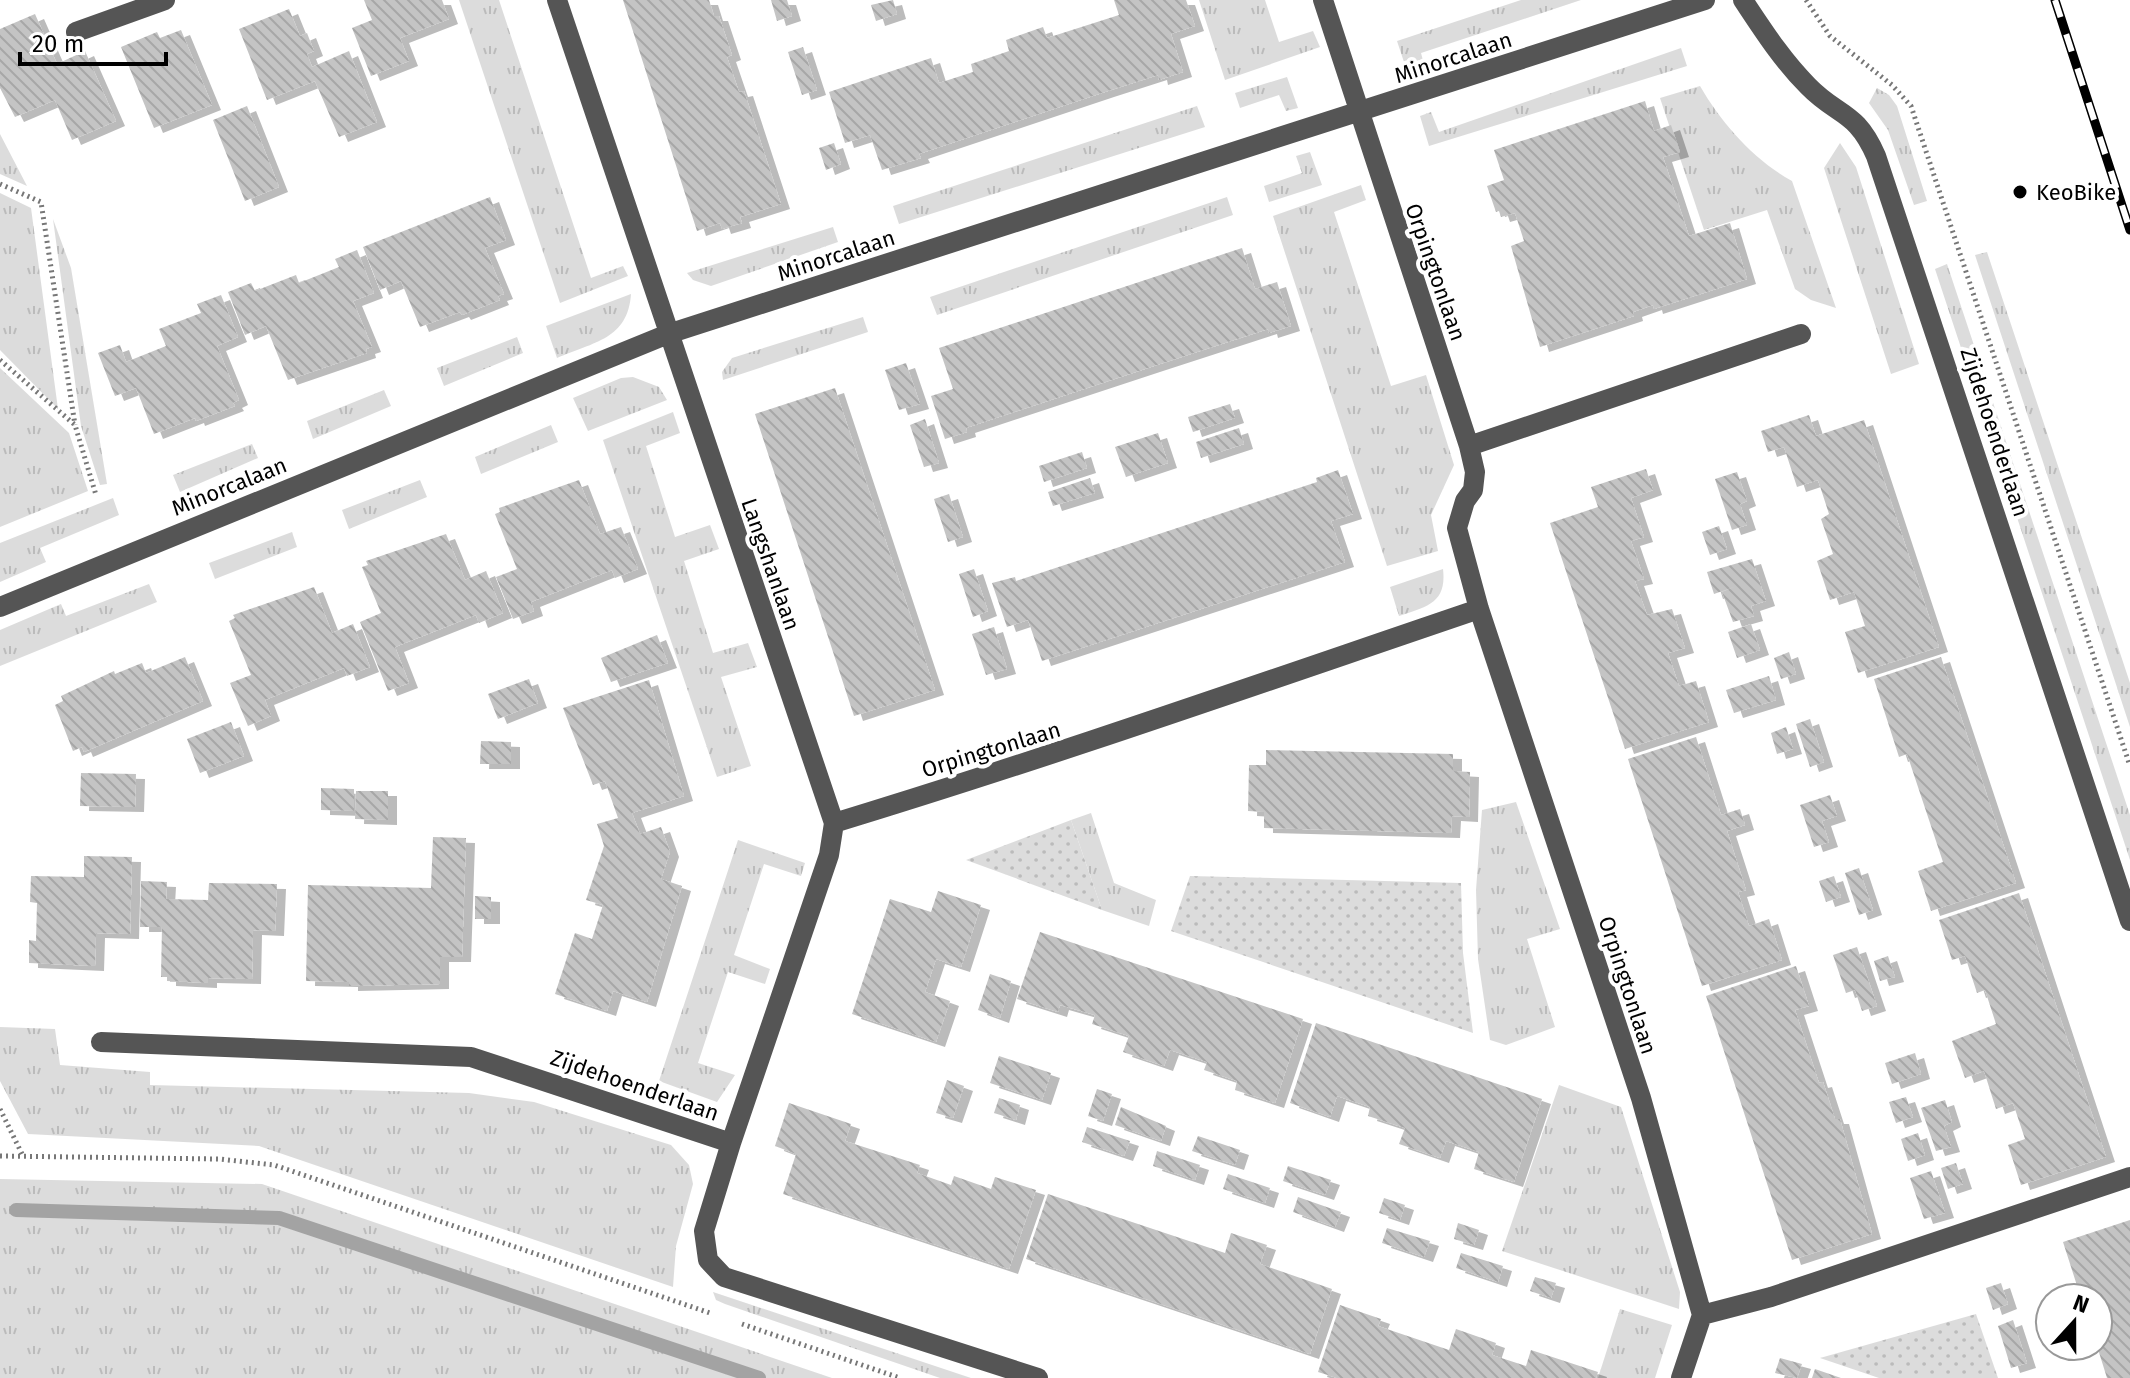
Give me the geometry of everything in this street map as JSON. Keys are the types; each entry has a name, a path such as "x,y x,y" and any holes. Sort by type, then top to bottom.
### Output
{"street":[{"path":"76,32 165,0"},
{"name":"Langshanlaan","path":"557,0 834,823 829,855 731,1143"},
{"name":"Orpingtonlaan","path":"1323,0 1469,446 1475,472 1473,490 1465,501 1457,528 1479,609 1641,1098 1702,1315"},
{"name":"Minorcalaan","path":"0,607 668,334 1705,0"},
{"name":"Zijdehoenderlaan","path":"1743,0 1776,49 1809,88 1852,117 1865,131 1876,156 2130,921"},
{"path":"1469,446 1801,334"},
{"name":"Orpingtonlaan","path":"834,823 1061,753 1162,714 1479,609"},
{"name":"Zijdehoenderlaan","path":"101,1042 471,1057 731,1143 704,1231 708,1260 724,1277 1038,1378"},
{"path":"1681,1378 1702,1315 1771,1297 2130,1177"}],"path":[{"path":"1806,0 1830,36 1892,85 1911,106 2130,766"},
{"path":"0,184 41,202 75,425 96,495"},
{"path":"0,360 75,425"},
{"path":"0,1109 23,1156"},
{"path":"0,1156 219,1159 274,1165 720,1316"},
{"path":"735,1321 900,1378"}],"green space":[{"path":"459,0 499,0 591,278 623,266 628,276 560,303"},
{"path":"1199,0 1265,0 1279,42 1313,31 1320,47 1225,80"},
{"path":"1521,0 1581,0 1421,53 1425,68 1408,74 1397,41"},
{"path":"1681,48 1687,66 1429,146 1420,116 1431,112 1439,132"},
{"path":"1287,77 1298,108 1286,111 1279,95 1240,108 1235,93"},
{"path":"1700,86 1740,140 1765,163 1792,181 1836,308 1811,300 1795,289 1767,210 1704,230 1660,98"},
{"path":"1877,88 1889,95 1897,106 1927,201 1914,205 1888,130 1869,103"},
{"path":"1197,106 1205,127 899,224 893,206"},
{"path":"0,134 27,186 0,174"},
{"path":"1840,143 1856,167 1919,364 1891,374 1824,168"},
{"path":"1310,152 1322,185 1269,202 1264,186 1302,173 1296,156"},
{"path":"1361,185 1366,200 1334,212 1391,386 1426,375 1454,465 1431,515 1438,551 1387,566 1273,216"},
{"path":"0,193 31,208 58,409 0,350"},
{"path":"1227,197 1233,215 937,315 930,297"},
{"path":"53,219 71,268 107,484 100,485 81,426"},
{"path":"833,227 838,242 711,286 693,280 687,273"},
{"path":"1987,252 2130,683 2130,727 1975,255"},
{"path":"1947,264 2130,815 2130,860 1935,269"},
{"path":"631,294 623,321 616,330 596,343 557,358 546,326"},
{"path":"863,317 868,332 723,380 722,372 732,358"},
{"path":"517,337 523,353 444,386 437,368"},
{"path":"0,368 69,433 88,491 0,527"},
{"path":"633,377 659,387 667,400 588,431 573,398 621,378"},
{"path":"384,390 391,406 313,439 307,421"},
{"path":"673,412 680,433 646,446 675,537 710,525 719,549 684,561 713,653 748,643 757,667 721,677 751,766 717,777 603,440"},
{"path":"551,425 558,442 481,474 475,457"},
{"path":"252,444 258,458 180,492 173,475"},
{"path":"420,480 427,497 349,529 342,510"},
{"path":"113,498 119,515 40,548 46,562 0,582 0,543"},
{"path":"292,532 297,547 215,579 209,563"},
{"path":"1443,569 1442,589 1433,602 1399,616 1390,587"},
{"path":"149,584 157,602 0,666 0,630 61,604 66,616"},
{"path":"1516,802 1560,929 1527,939 1555,1027 1506,1045 1490,1040 1478,959 1476,890 1482,810"},
{"path":"1091,813 1114,883 1156,900 1149,926 1102,910 1071,820"},
{"path":"1071,820 1102,910 966,860"},
{"path":"738,840 805,863 801,876 764,864 734,955 770,969 765,984 728,972 698,1063 735,1075 717,1102 659,1081"},
{"path":"1190,876 1461,883 1463,953 1473,1033 1171,931"},
{"path":"0,1027 55,1029 60,1065 150,1072 150,1085 469,1093 534,1102 671,1145 689,1165 693,1184 676,1246 673,1287 259,1146 28,1134 0,1081"},
{"path":"1559,1085 1621,1107 1680,1292 1679,1309 1502,1251"},
{"path":"0,1179 262,1184 832,1378 0,1378"},
{"path":"713,1292 971,1378 940,1378 725,1304 716,1300"},
{"path":"1620,1309 1672,1325 1655,1378 1598,1378"},
{"path":"1976,1314 1998,1378 1879,1378 1820,1358"}],"building":[{"path":"364,0 442,0 449,19 400,38 409,61 371,76 352,28 372,20"},
{"path":"623,0 709,0 714,16 719,16 732,55 727,57 739,92 744,91 781,204 740,217 742,223 722,229 720,223 697,231"},
{"path":"771,0 787,0 792,16 777,21"},
{"path":"893,0 897,14 876,21 871,5"},
{"path":"1114,0 1186,0 1195,26 1171,34 1183,72 1159,80 1158,75 1105,92 919,154 921,158 882,170 870,135 845,143 829,92 931,58 939,83 973,72 971,64 1009,51 1006,40 1043,27 1047,38 1119,15"},
{"path":"289,9 300,36 307,33 314,51 307,54 312,67 349,51 377,122 339,137 315,81 267,100 239,29"},
{"path":"35,14 57,64 85,51 116,121 72,140 55,100 15,117 0,88 0,29"},
{"path":"181,30 212,105 154,128 121,47 157,32 160,38"},
{"path":"803,47 817,90 802,95 788,52"},
{"path":"1645,101 1654,131 1671,125 1680,152 1663,157 1689,236 1730,223 1747,279 1654,309 1653,305 1633,312 1634,316 1540,347 1511,246 1524,241 1515,213 1501,217 1499,211 1496,212 1487,186 1504,180 1494,150"},
{"path":"247,106 279,187 245,201 213,120"},
{"path":"834,143 841,164 826,170 819,148"},
{"path":"490,197 506,240 485,248 504,294 498,296 500,300 462,315 460,312 420,327 401,281 380,290 363,247"},
{"path":"1242,248 1255,289 1277,282 1291,326 1269,333 1268,329 1154,366 966,428 967,432 945,439 931,396 953,389 939,348"},
{"path":"357,250 374,293 353,301 372,347 366,349 367,353 288,380 266,326 245,335 228,292 251,283 255,291 296,275 299,283 339,267 335,259"},
{"path":"221,295 238,337 217,346 239,400 233,403 235,406 154,434 136,388 115,396 98,353 120,345 126,362 166,346 159,329 201,313 197,304"},
{"path":"906,363 920,404 899,410 885,370"},
{"path":"835,388 935,690 854,716 755,414"},
{"path":"1230,404 1235,418 1193,432 1188,417"},
{"path":"1809,415 1816,436 1864,420 1939,647 1858,673 1845,632 1865,626 1854,592 1830,600 1817,561 1833,554 1821,519 1829,514 1818,480 1797,487 1784,447 1768,452 1761,431"},
{"path":"925,419 939,463 924,467 910,425"},
{"path":"1239,428 1244,444 1201,458 1196,442"},
{"path":"1158,433 1168,463 1126,477 1115,447"},
{"path":"1082,452 1087,468 1044,482 1039,466"},
{"path":"1646,469 1653,490 1631,498 1644,537 1631,541 1644,579 1635,581 1647,615 1672,609 1685,648 1668,653 1679,686 1696,681 1709,722 1625,749 1550,523 1598,507 1591,487"},
{"path":"1338,470 1353,514 1331,521 1345,562 1042,661 1028,620 1007,627 992,583 1015,577 1016,581 1317,482 1316,478"},
{"path":"1737,472 1747,501 1740,504 1747,525 1732,530 1715,479"},
{"path":"1090,478 1095,493 1053,506 1048,492"},
{"path":"579,480 600,534 621,527 638,569 615,578 612,570 531,602 534,611 513,619 496,577 517,569 495,514 500,512 499,508"},
{"path":"949,494 963,537 948,542 934,499"},
{"path":"1719,526 1727,549 1710,555 1702,532"},
{"path":"446,534 465,580 486,571 503,613 479,623 476,615 395,647 409,683 388,691 360,622 381,613 362,567 368,565 366,561"},
{"path":"1752,559 1766,601 1751,606 1754,616 1733,622 1722,592 1734,587 1714,594 1707,572"},
{"path":"974,569 988,611 973,617 959,574"},
{"path":"314,587 332,633 353,624 370,667 347,676 344,668 265,700 271,716 248,726 230,683 251,675 229,621 235,618 233,615"},
{"path":"1751,624 1760,650 1737,658 1728,632"},
{"path":"994,627 1007,669 986,675 972,634"},
{"path":"657,635 668,663 611,682 601,658"},
{"path":"1789,652 1796,674 1781,679 1774,658"},
{"path":"185,657 203,701 84,752 82,747 73,751 55,705 63,701 61,696 114,671 115,674 142,663 146,673"},
{"path":"1941,657 2016,883 1931,911 1918,871 1943,862 1907,754 1899,757 1874,679"},
{"path":"1769,676 1776,700 1734,713 1726,690"},
{"path":"529,679 538,703 498,719 488,694"},
{"path":"649,680 684,796 632,813 640,834 661,827 670,852 661,879 682,886 647,1002 613,991 607,1011 555,994 575,933 592,939 603,905 586,900 604,846 597,824 618,818 605,781 593,785 563,708"},
{"path":"1810,719 1824,762 1810,767 1796,724"},
{"path":"231,722 244,756 200,773 187,739"},
{"path":"1786,727 1793,749 1777,754 1771,733"},
{"path":"1696,737 1721,815 1740,809 1745,825 1727,831 1746,890 1738,892 1749,926 1769,919 1782,960 1702,986 1628,759"},
{"path":"481,741 511,742 511,764 480,764"},
{"path":"1266,750 1453,754 1453,771 1470,772 1469,817 1452,816 1451,833 1264,828 1264,812 1248,811 1249,765 1266,765"},
{"path":"81,773 136,774 135,807 80,806"},
{"path":"321,788 354,789 354,811 321,810"},
{"path":"356,791 388,791 388,820 355,819"},
{"path":"1830,795 1837,816 1822,821 1829,842 1814,847 1800,805"},
{"path":"433,837 466,838 462,957 440,957 440,984 349,986 349,982 306,981 308,885 431,888"},
{"path":"84,856 132,857 130,934 96,933 95,966 29,963 29,940 36,941 37,903 30,902 31,876 84,877"},
{"path":"1859,868 1873,910 1859,915 1845,873"},
{"path":"1834,876 1841,897 1826,902 1819,881"},
{"path":"141,881 167,882 166,899 208,900 209,883 277,884 275,931 253,930 252,979 208,978 208,983 167,981 167,977 161,977 162,927 140,927"},
{"path":"938,891 981,905 961,967 936,959 925,992 950,1001 936,1042 852,1014 890,899 931,912"},
{"path":"2019,893 2106,1157 2021,1185 2008,1145 2025,1139 2013,1103 1996,1109 1984,1071 1965,1078 1952,1041 1996,1024 1985,990 1977,993 1965,956 1952,960 1939,920"},
{"path":"475,896 491,897 491,919 475,919"},
{"path":"1040,932 1303,1019 1275,1103 1235,1090 1237,1081 1204,1070 1207,1062 1170,1050 1164,1066 1123,1052 1129,1036 1092,1024 1095,1015 1060,1005 1058,1012 1017,999"},
{"path":"1857,947 1877,1006 1862,1011 1855,990 1846,993 1833,955"},
{"path":"1888,956 1895,977 1880,981 1874,961"},
{"path":"1796,966 1809,1006 1795,1010 1819,1083 1823,1082 1835,1119 1840,1119 1872,1234 1792,1260 1706,996"},
{"path":"990,974 1011,981 1000,1018 978,1010"},
{"path":"1316,1023 1542,1099 1514,1182 1474,1169 1479,1152 1446,1141 1440,1158 1399,1144 1405,1128 1368,1116 1370,1107 1337,1096 1330,1117 1290,1103"},
{"path":"1915,1053 1921,1074 1892,1084 1885,1063"},
{"path":"999,1056 1051,1073 1042,1100 990,1083"},
{"path":"947,1080 964,1086 953,1118 936,1113"},
{"path":"1097,1089 1112,1094 1103,1121 1088,1116"},
{"path":"1906,1097 1913,1117 1896,1123 1889,1102"},
{"path":"999,1098 1020,1105 1016,1120 994,1113"},
{"path":"1945,1100 1952,1122 1944,1126 1951,1147 1936,1151 1921,1108"},
{"path":"789,1103 851,1124 845,1141 920,1165 917,1173 951,1185 954,1176 991,1189 995,1177 1036,1190 1009,1269 783,1194 796,1154 775,1146"},
{"path":"1121,1107 1166,1126 1161,1141 1115,1125"},
{"path":"1087,1127 1130,1141 1124,1156 1082,1142"},
{"path":"1918,1133 1925,1155 1908,1161 1901,1139"},
{"path":"1198,1136 1240,1150 1235,1165 1192,1151"},
{"path":"1157,1151 1200,1165 1195,1180 1153,1166"},
{"path":"1956,1163 1963,1184 1948,1189 1941,1168"},
{"path":"1288,1166 1331,1180 1325,1195 1283,1181"},
{"path":"1931,1171 1945,1213 1924,1219 1910,1178"},
{"path":"1228,1174 1270,1188 1265,1203 1223,1189"},
{"path":"1048,1194 1225,1253 1231,1233 1267,1245 1260,1264 1332,1289 1310,1354 1026,1259"},
{"path":"1298,1197 1341,1212 1335,1227 1293,1212"},
{"path":"1384,1198 1405,1205 1400,1220 1379,1213"},
{"path":"2130,1220 2130,1378 2107,1378 2102,1362 2114,1362 2114,1282 2076,1282 2063,1242"},
{"path":"1458,1223 1479,1230 1474,1245 1454,1239"},
{"path":"1387,1228 1430,1241 1424,1257 1382,1243"},
{"path":"1461,1253 1503,1266 1498,1282 1456,1268"},
{"path":"1535,1277 1556,1283 1551,1298 1530,1291"},
{"path":"2001,1283 2008,1304 1993,1310 1986,1288"},
{"path":"1340,1305 1381,1319 1378,1326 1449,1350 1456,1329 1496,1343 1492,1355 1526,1366 1531,1350 1598,1372 1596,1378 1337,1378 1318,1372"},
{"path":"2013,1320 2027,1363 2011,1368 1998,1326"},
{"path":"1780,1358 1802,1364 1797,1378 1775,1373"},
{"path":"1815,1369 1841,1378 1812,1378"}],"waterway":[{"path":"16,1210 279,1218 759,1378"}],"railway":[{"path":"2055,0 2130,230"}],"place":[{"name":"KeoBike","path":"2020,192"}]}
